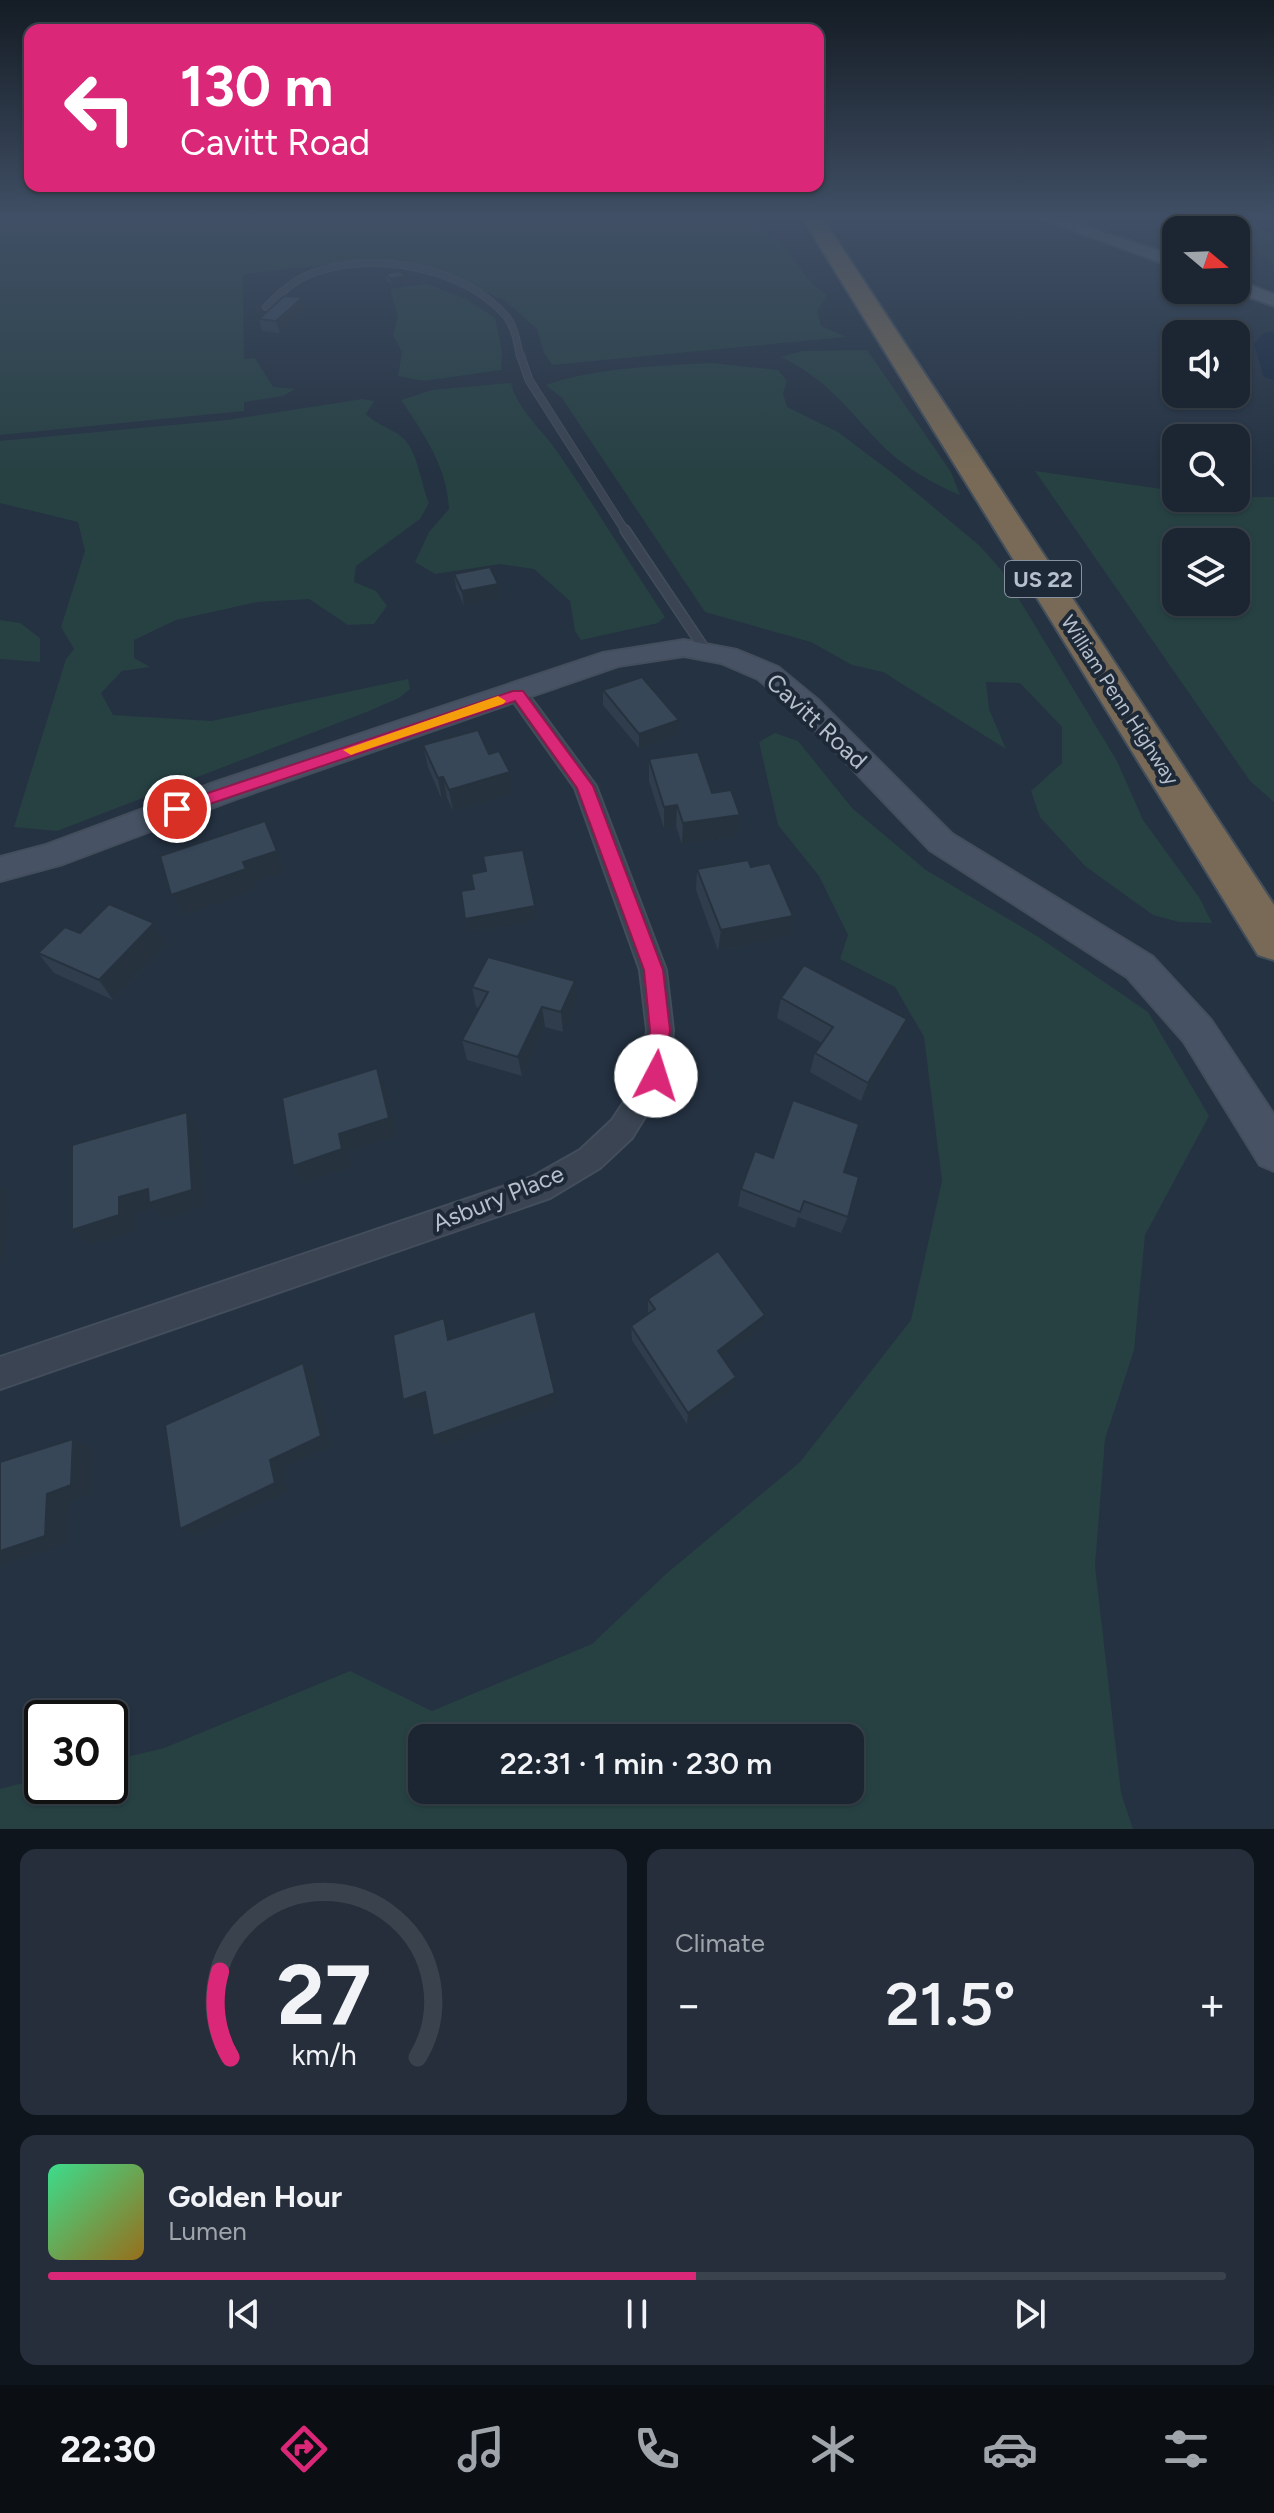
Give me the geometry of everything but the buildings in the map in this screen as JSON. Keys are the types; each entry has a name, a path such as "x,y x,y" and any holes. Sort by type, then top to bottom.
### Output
{"highway":[{"name":"William Penn Highway","path":"865,301 1274,942"},
{"name":"William Penn Highway","path":"884,301 1274,886"}],"street":[{"name":"Cavitt Road","path":"0,869 52,856 230,789 641,652 684,648 706,651 749,663 768,673 808,706 941,842 1140,967 1161,986 1204,1039 1274,1152"},
{"name":"Asbury Place","path":"0,1373 540,1188 590,1159 622,1129 656,1076 660,1030 653,970 585,786 518,694"}],"lane":[{"path":"266,307 272,301"},
{"path":"489,301 509,319 526,376 706,651"}],"green space":[{"path":"0,301 243,301 244,359 255,358 273,387 295,389 283,396 244,402 244,411 0,435"},
{"path":"394,301 470,301 495,318 502,351 501,370 424,381 398,376 402,352 393,335 398,317"},
{"path":"506,301 823,301 817,311 821,326 846,337 552,365 544,353 537,329"},
{"path":"867,350 951,472 960,495 906,465 823,384 781,357 802,351"},
{"path":"712,363 778,370 787,381 783,393 787,407 838,432 980,546 1002,571 1117,761 1143,820 1199,897 1212,923 1179,922 1153,915 1085,866 1040,817 1031,791 1062,763 1062,727 1020,683 986,682 989,709 1006,749 883,672 852,665 811,642 705,612 562,398 546,385 607,371"},
{"path":"511,383 519,402 559,454 665,617 658,623 581,640 575,631 570,601 534,569 500,564 435,574 415,562 429,532 449,509 439,465 426,438 401,400 432,390"},
{"path":"363,399 374,401 366,414 400,435 408,444 429,503 420,519 356,566 354,582 376,591 387,606 374,624 348,625 309,599 257,602 176,620 134,640 134,658 150,667 122,671 101,693 113,715 211,721 408,679 410,689 399,698 369,711 57,831 14,827 66,659 74,649 61,627 85,551 78,522 0,503 0,441 227,420"},
{"path":"1035,471 1162,489 1162,512 1250,512 1250,497 1274,497 1274,802 1250,781"},
{"path":"0,620 20,623 40,638 40,662 0,659"},
{"path":"775,733 798,741 852,808 926,870 1037,936 1148,1012 1209,1116 1145,1235 1134,1350 1105,1439 1095,1566 1121,1793 1133,1829 0,1829 0,1789 24,1783 24,1804 128,1804 128,1757 164,1748 350,1671 432,1711 592,1644 666,1574 800,1462 911,1320 942,1181 924,1037 895,987 840,959 848,935 819,876 778,825 759,742"}],"waterway":[{"path":"1274,339 1268,344 1274,371"}],"slow traffic":[{"path":"351,750 498,701"}],"route":[{"path":"177,809 518,694 585,786 653,970 660,1030 656,1076"}]}
